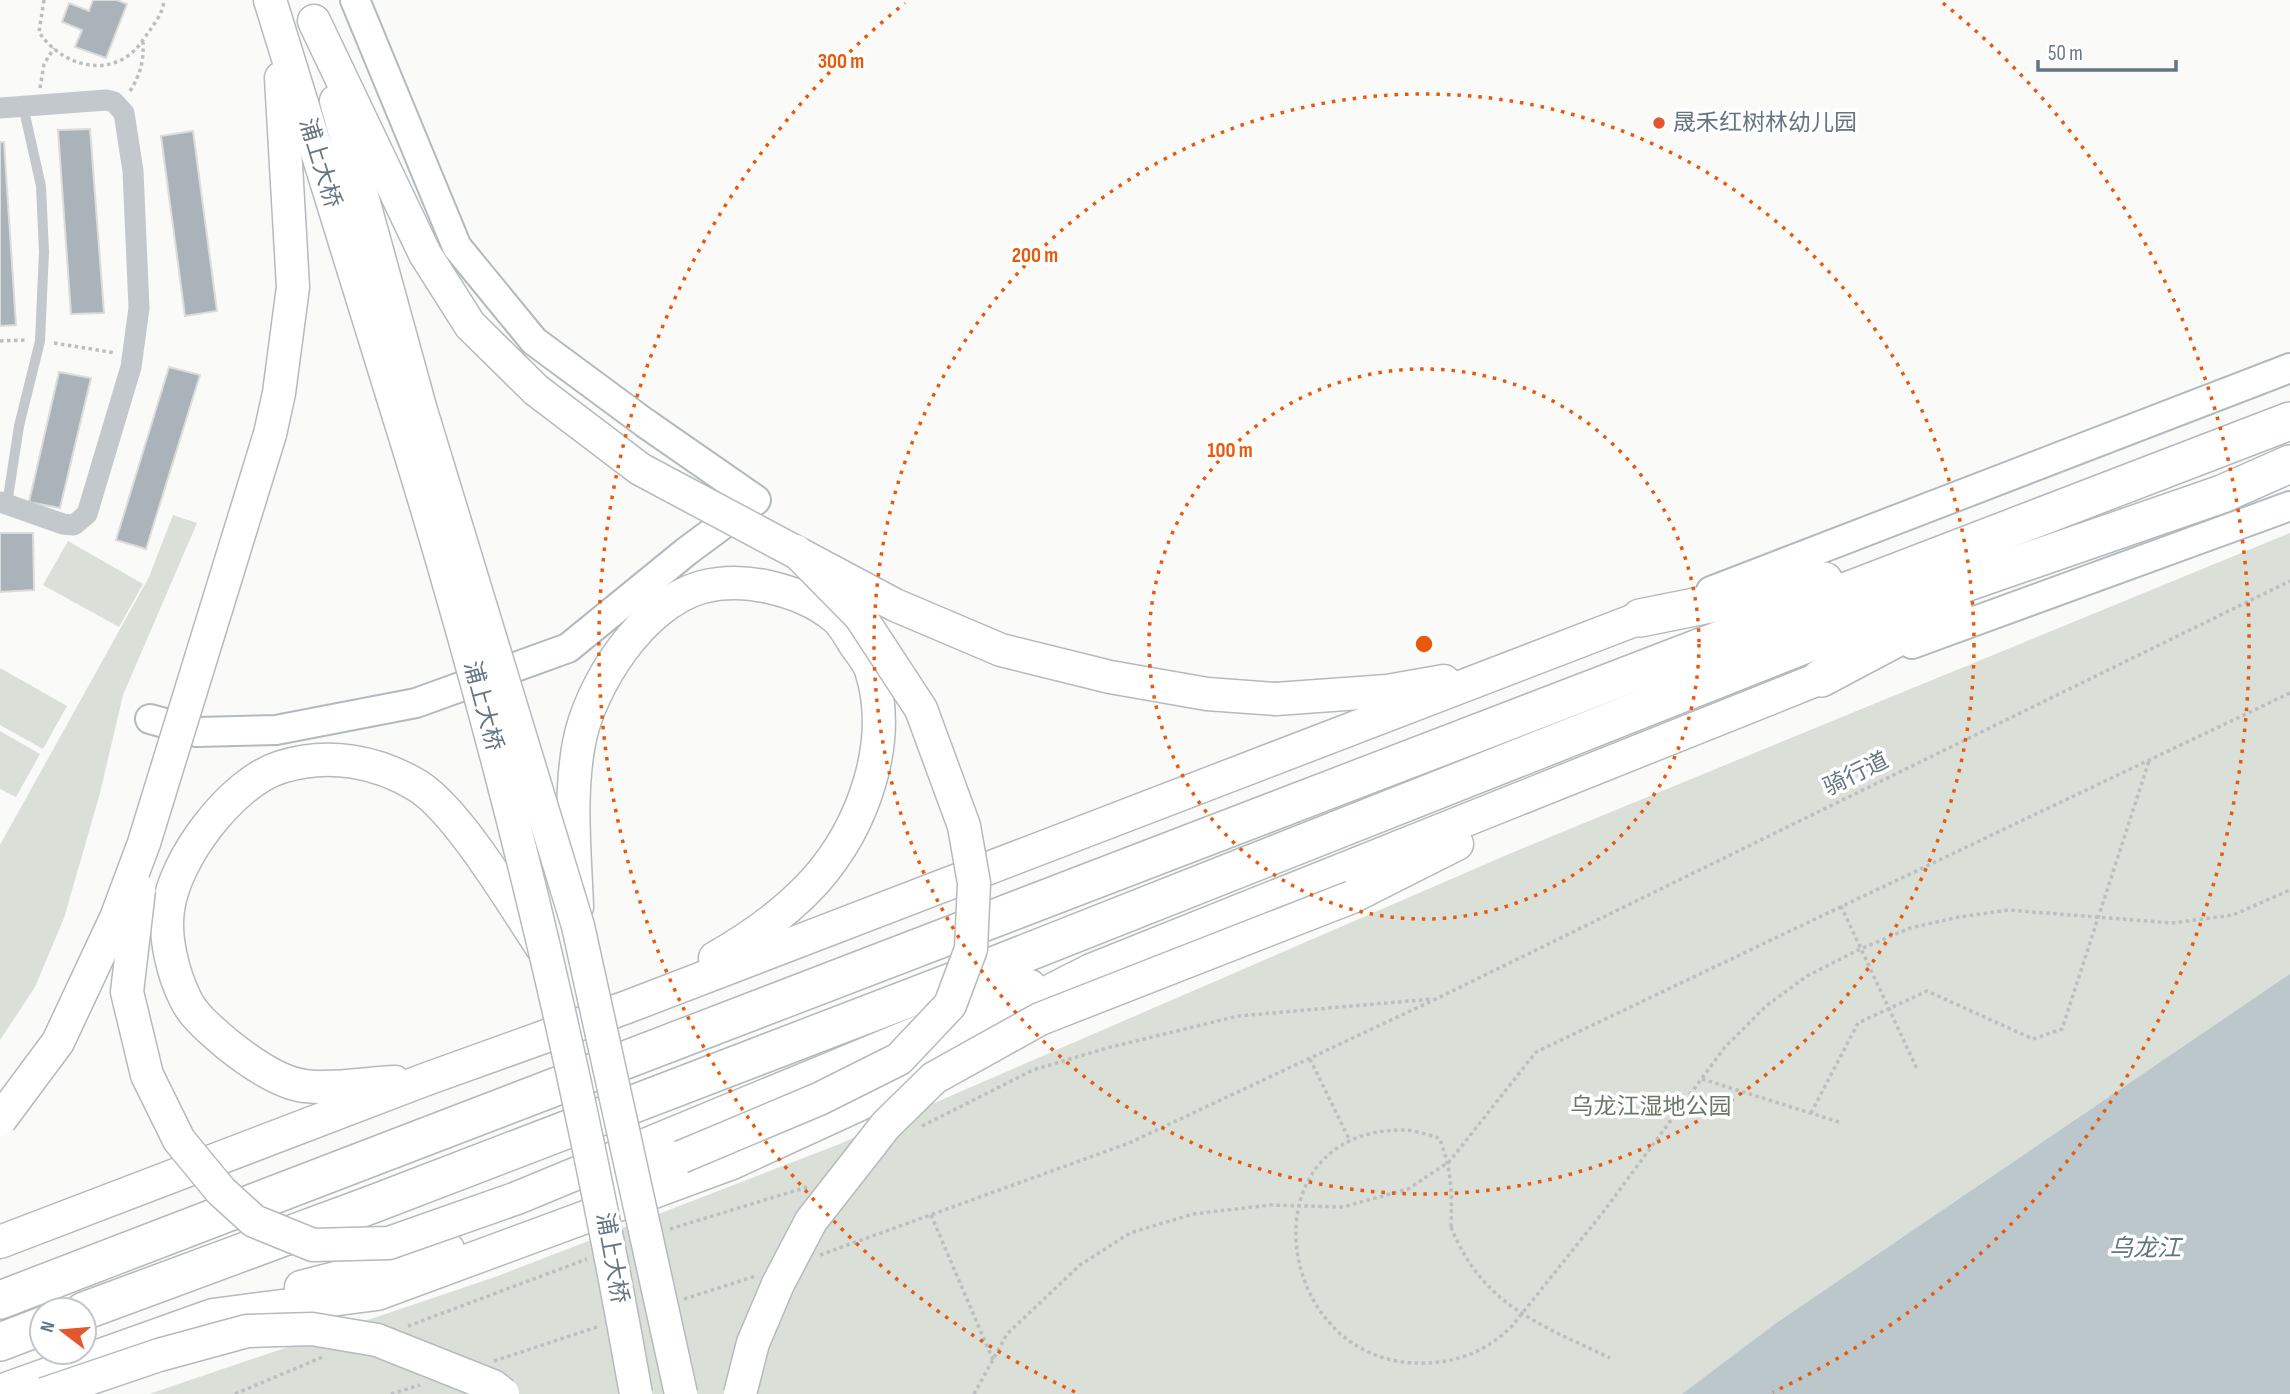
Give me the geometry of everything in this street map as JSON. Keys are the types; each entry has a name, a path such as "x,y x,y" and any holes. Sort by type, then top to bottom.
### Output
{"highway":[{"path":"0,1300 2290,421"},
{"path":"98,1306 373,1204 988,968 1930,595 2222,494 2290,464"},
{"path":"1821,677 2067,548"},
{"path":"1640,618 1935,559"},
{"path":"0,1342 28,1331"}],"main road":[{"path":"0,1120 58,1042 116,918 144,843 270,434 279,393 293,287 278,31 270,0"},
{"path":"312,11 425,254 470,325 536,390 640,469 895,605 1001,650 1110,677 1206,694 1276,699 1387,691 1507,671"},
{"path":"312,11 410,412 578,926 681,1394"},
{"name":"浦上大桥","path":"278,31 410,412 446,566 549,957 607,1227 636,1394"},
{"path":"0,1391 213,1315 307,1285 456,1247 819,1099 899,1059 950,1005 971,949 974,883 964,826 921,709 860,616 796,551"},
{"path":"578,926 573,784 580,740 591,704 616,656 652,615 700,587 743,582 798,593 837,619 870,668 877,699 879,732 874,770 848,834 815,880 762,930 627,1007"},
{"path":"0,1242 425,1080 627,1007 1640,618"},
{"path":"144,843 127,992 147,1075 179,1140 220,1191 254,1221 313,1245 389,1243 517,1198 1002,995 1150,944 1502,807 1821,677"},
{"path":"740,1394 752,1343 778,1284 811,1221 886,1125 934,1078 1040,1019 1352,897 1688,730"},
{"path":"425,1080 304,1086 251,1064 209,1028 185,999 170,950 167,910 190,848 240,790 280,767 330,758 380,766 421,788 461,829 549,957"},
{"path":"213,1315 377,1294 732,1163 882,1094 1031,1000 1150,944"},
{"path":"44,1394 159,1355 247,1331 312,1329 377,1340 493,1386 503,1394"}],"street":[{"path":"150,719 197,732 276,730 429,699 568,648 687,551 756,500 534,341 457,247 356,0"},
{"path":"0,108 106,100 118,106 126,124 138,243 139,308 133,356 93,502 81,522 74,525 52,522 3,503"},
{"path":"1640,618 2290,368"},
{"path":"1821,677 2290,506"}],"lane":[{"path":"3,503 40,341 44,253 41,186 32,105"}],"path":[{"path":"44,0 39,32 47,44 70,61 106,65 129,56 163,10 164,0"},
{"path":"118,106 139,77 144,59 143,40"},
{"path":"32,105 44,64 54,48"},
{"path":"0,341 40,341 133,356"},
{"name":"骑行道","path":"811,1258 1129,1143 1437,998 2290,581"},
{"path":"974,1394 1007,1334 1080,1265 1130,1233 1192,1214 1270,1205 1343,1208 1408,1189 1449,1162 1536,1052 2290,693"},
{"path":"1811,1113 1858,1023 1927,991 2033,1038 2062,1029 2149,760"},
{"path":"1610,1358 1536,1323 1493,1294 1463,1256 1451,1227 1453,1188 1449,1162 1439,1138 1404,1130 1363,1135 1333,1151 1314,1171 1297,1206 1295,1247 1303,1282 1320,1311 1342,1336 1368,1352 1407,1364 1465,1358 1497,1341 1512,1326 1604,1211 1726,1047 1766,1006 1807,976 1899,933 1959,917 2008,910 2172,923 2233,915 2290,890"},
{"path":"1841,906 1917,1069"},
{"path":"1310,1058 1350,1141"},
{"path":"1702,1079 1839,1122"},
{"path":"931,1214 993,1360"},
{"path":"680,1300 759,1275"},
{"path":"483,1364 601,1326"},
{"path":"391,1394 431,1381"}],"green space":[{"path":"173,515 197,523 123,695 100,793 64,918 35,987 0,1040 0,845 149,577"},
{"name":"乌龙江湿地公园","path":"2290,533 2290,1026 1742,1394 149,1394 495,1277 837,1145 1516,851"},
{"path":"68,541 143,584 119,627 43,585"},
{"path":"0,668 67,706 43,749 0,725"},
{"path":"0,731 40,754 16,797 0,789"}],"water":[{"name":"乌龙江","path":"2290,974 2290,1394 1682,1394 1775,1324"}],"building":[{"path":"93,0 117,0 127,4 106,58 75,47 82,30 62,22 69,3 89,11"},
{"path":"90,129 104,313 71,314 58,130"},
{"path":"193,131 217,311 185,316 161,136"},
{"path":"0,142 4,142 16,325 0,326"},
{"path":"169,367 200,375 146,549 116,540"},
{"path":"59,372 91,378 60,508 29,502"},
{"path":"0,533 33,533 34,590 0,592"}],"place":[{"name":"晟禾红树林幼儿园","path":"1659,123"}]}
